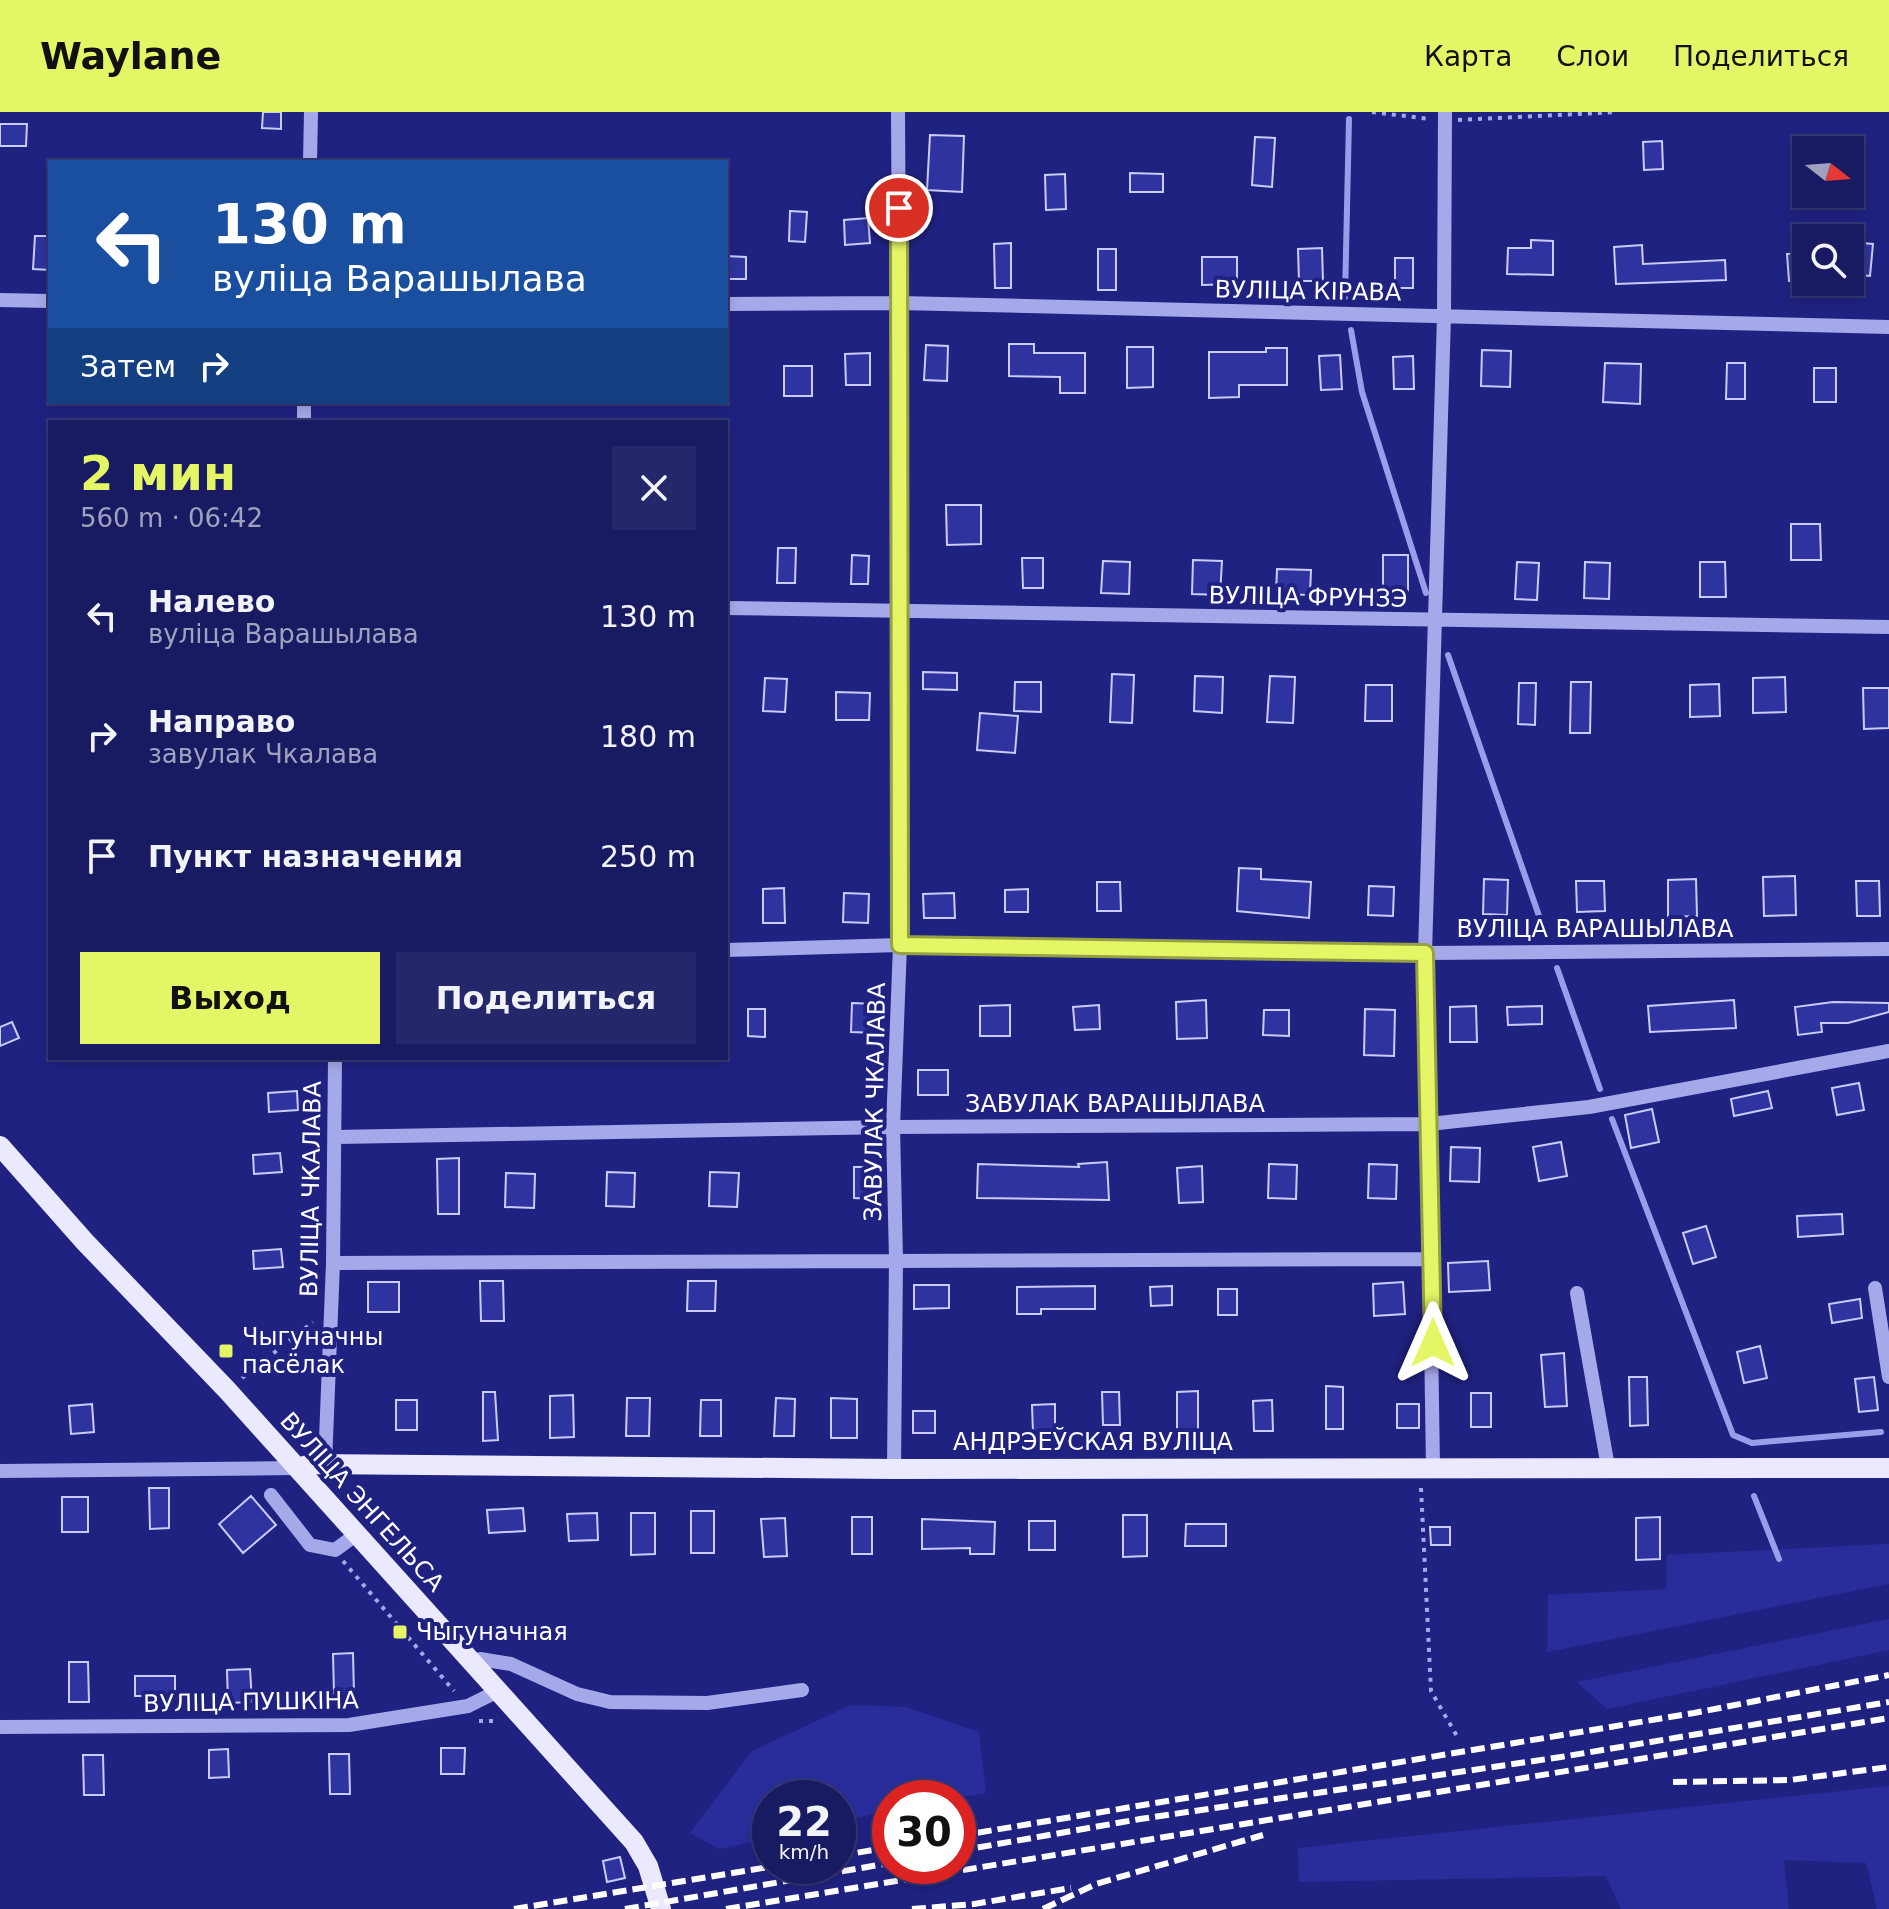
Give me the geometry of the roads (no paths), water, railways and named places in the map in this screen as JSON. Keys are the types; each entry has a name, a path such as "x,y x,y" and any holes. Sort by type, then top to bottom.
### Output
{"main road":[{"name":"ВУЛІЦА ЭНГЕЛЬСА","path":"0,1146 85,1242 297,1468 634,1842 648,1866 661,1909"},
{"name":"АНДРЭЕЎСКАЯ ВУЛІЦА","path":"297,1468 325,1464 894,1469 1426,1466 1889,1468"}],"street":[{"path":"310,160 311,112"},
{"name":"ЗАВУЛАК ЧКАЛАВА","path":"894,1469 896,1260 893,1127 900,945 901,614 898,112"},
{"path":"1426,1466 1432,1259 1425,953 1437,621 1445,116"},
{"path":"0,300 48,301"},
{"name":"ВУЛІЦА КІРАВА","path":"728,304 900,303 1889,327"},
{"name":"ВУЛІЦА ФРУНЗЭ","path":"728,608 901,614 1889,627"},
{"name":"ВУЛІЦА ВАРАШЫЛАВА","path":"728,950 900,945 1425,953 1889,949"},
{"name":"ЗАВУЛАК ВАРАШЫЛАВА","path":"336,1137 893,1127 1429,1124 1589,1107 1889,1051"},
{"name":"ВУЛІЦА ЧКАЛАВА","path":"325,1464 333,1263 335,1060"},
{"path":"333,1263 1432,1259"},
{"path":"1875,1288 1889,1377"},
{"path":"1577,1293 1608,1467"},
{"path":"0,1471 297,1468"},
{"path":"271,1495 310,1545 335,1550 357,1534"},
{"path":"472,1662 480,1659 511,1664 577,1694 610,1702 707,1703 802,1690"},
{"name":"ВУЛІЦА ПУШКІНА","path":"0,1727 349,1725 468,1706 498,1691"}],"waterway":[{"path":"1345,297 1349,119"},
{"path":"1351,330 1362,392 1426,593"},
{"path":"1448,655 1546,936"},
{"path":"1557,968 1600,1089"},
{"path":"1612,1119 1733,1435 1752,1443 1881,1432"},
{"path":"1754,1496 1779,1559"}],"railway":[{"path":"976,1833 1694,1713 1889,1675"},
{"path":"976,1848 1140,1819 1561,1757 1889,1702"},
{"path":"726,1909 1889,1718"},
{"path":"1673,1782 1790,1780 1889,1767"},
{"path":"1043,1909 1096,1884 1263,1835"},
{"path":"856,1853 872,1850"},
{"path":"625,1909 872,1866"},
{"path":"514,1909 752,1870"},
{"path":"912,1909 974,1904 1071,1888"}],"place":[{"name":"Чыгуначны пасёлак","path":"226,1351"},
{"name":"Чыгуначная","path":"400,1632"}]}
